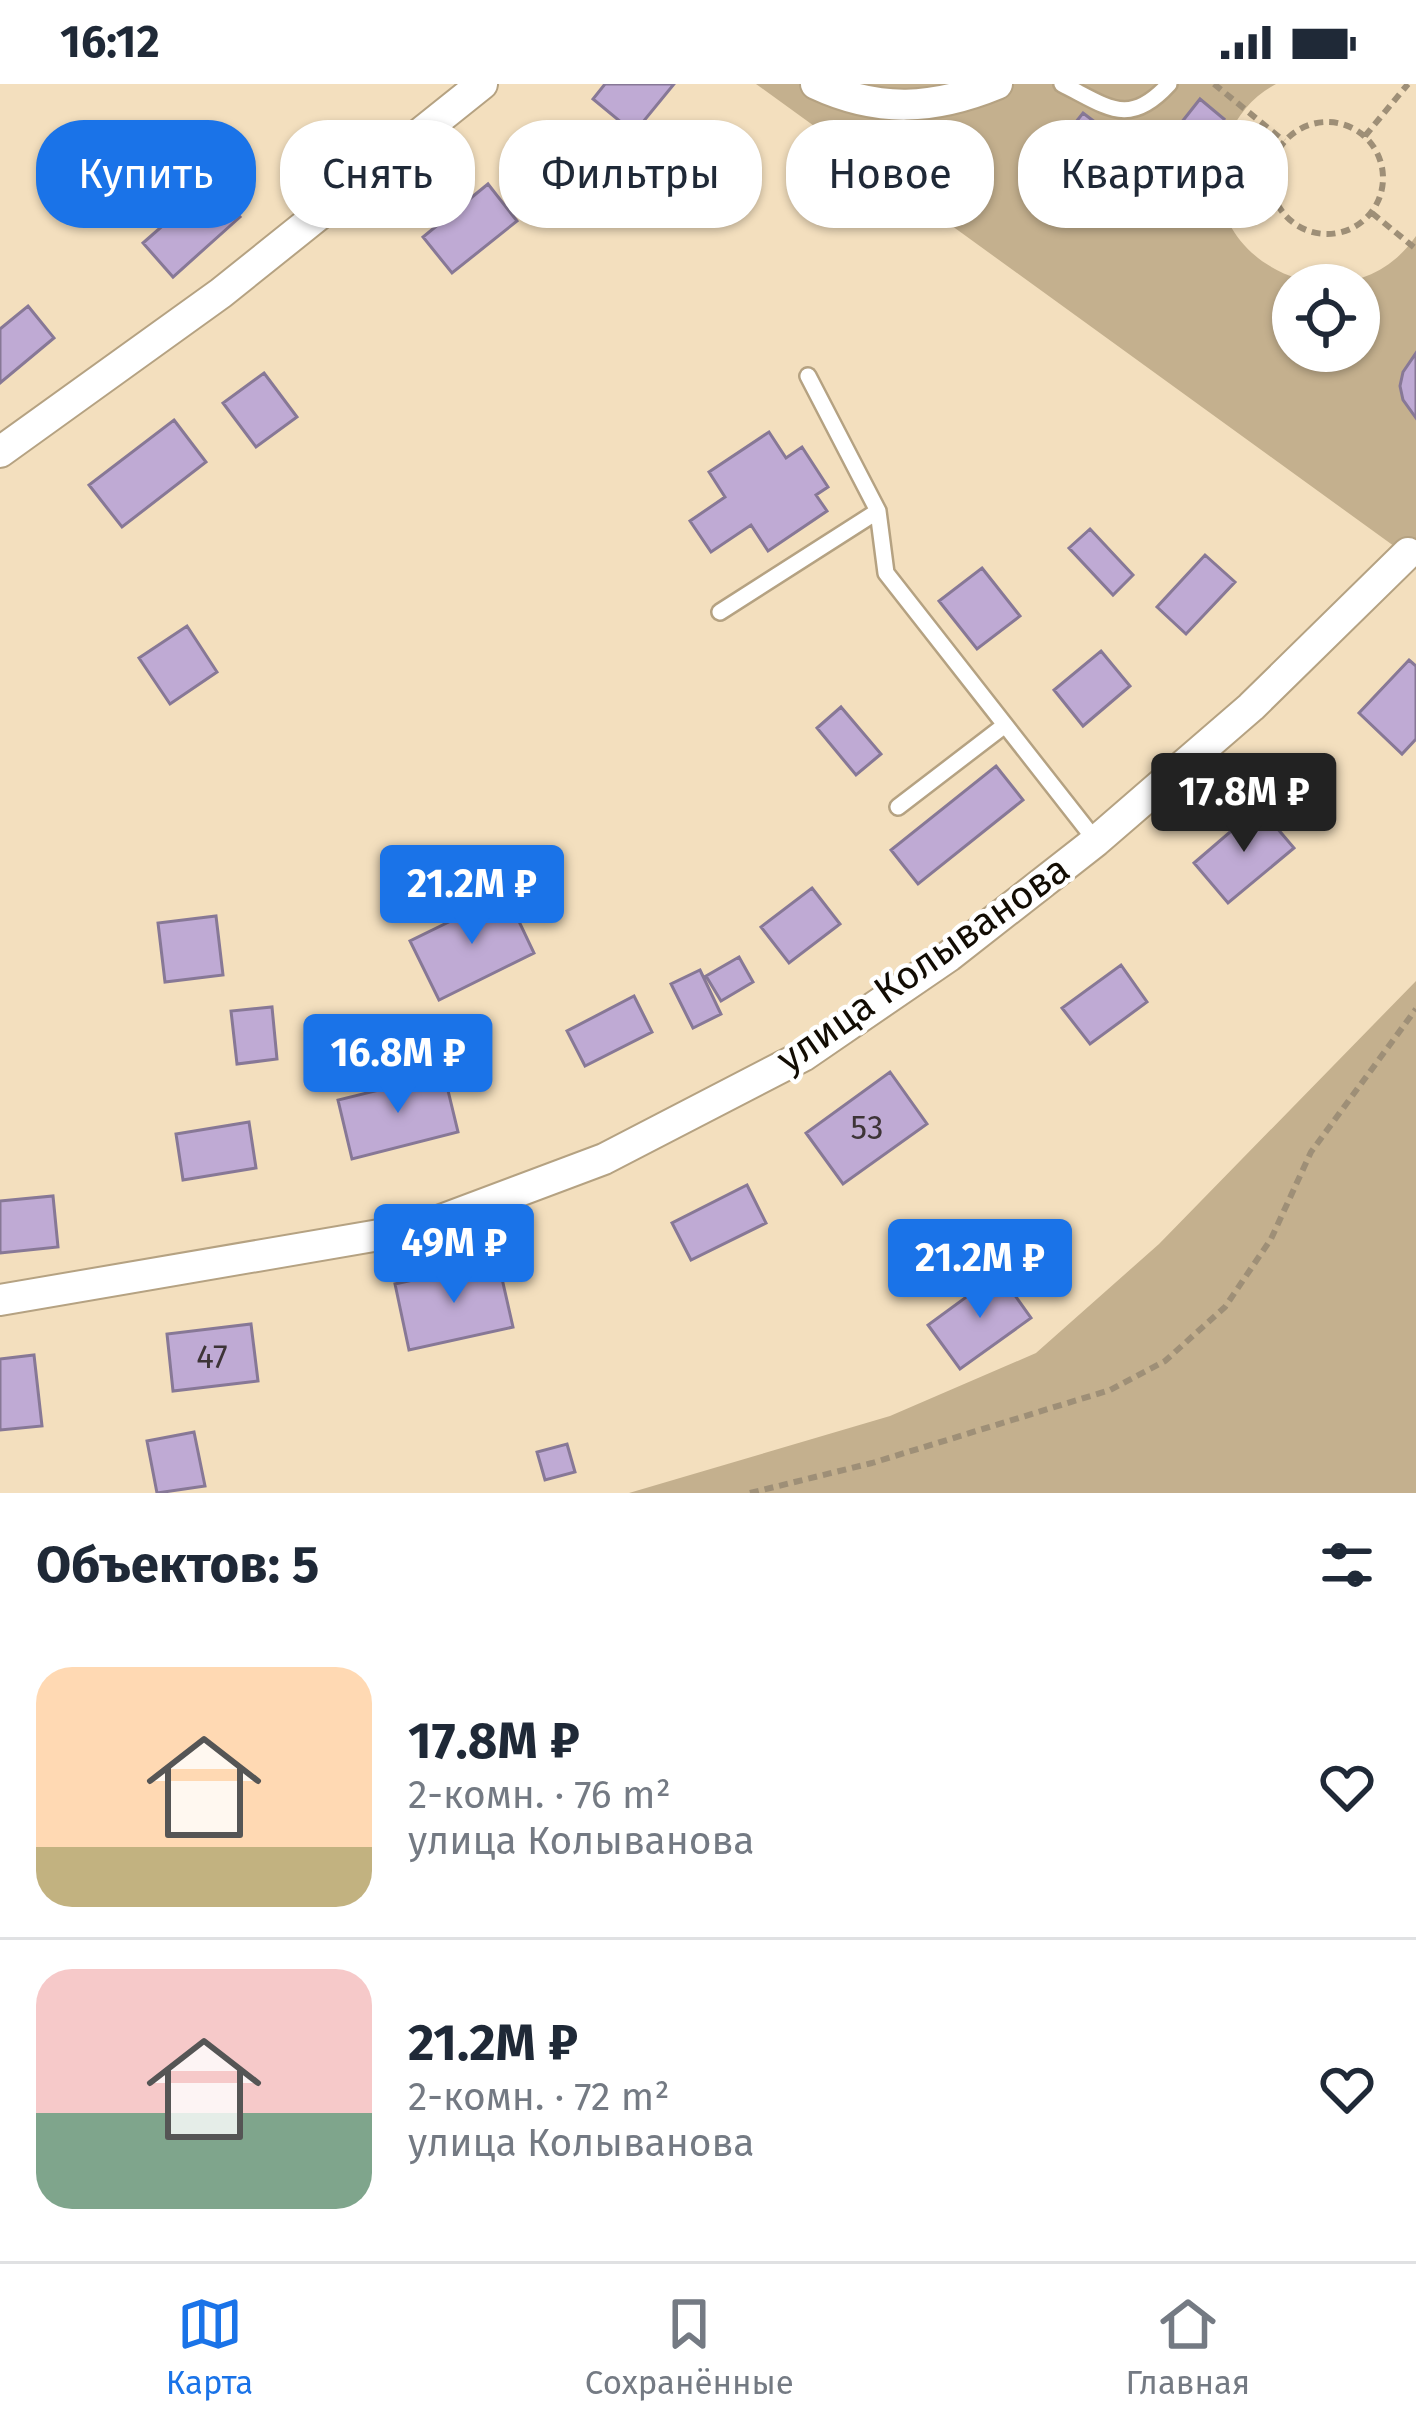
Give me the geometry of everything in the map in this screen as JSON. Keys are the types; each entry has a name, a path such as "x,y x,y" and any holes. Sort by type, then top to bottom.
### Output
{"street":[{"path":"0,452 220,293 482,84"},
{"path":"816,84 882,106 922,106 959,99 997,84"},
{"name":"улица Колыванова","path":"0,1300 420,1228 604,1159 803,1056 949,956 1096,841 1251,707 1412,549"}],"lane":[{"path":"1063,84 1114,110 1134,112 1152,103 1169,84"},
{"path":"808,376 878,511 886,573 1096,841"},
{"path":"719,612 878,511"},
{"path":"898,807 1005,724"}],"path":[{"path":"1214,84 1258,120"},
{"path":"1365,136 1408,84"},
{"path":"1288,139 1313,123 1332,122 1365,136 1382,164 1384,181 1372,212 1360,224 1326,235 1308,232 1288,217"},
{"path":"1372,212 1416,249"},
{"path":"750,1493 872,1463 1110,1390 1165,1361 1225,1306 1270,1239 1311,1153 1416,1009"}],"shaded area":[{"path":"756,84 1276,84 1253,100 1237,120 1018,120 1018,228 1233,228 1246,247 1272,267 1272,372 1380,372 1380,269 1416,236 1416,353 1400,386 1416,418 1416,562 955,228 994,228 994,120 806,120"},
{"path":"1416,981 1416,1493 629,1493 890,1416 1036,1353 1159,1244"}],"building":[{"path":"605,84 674,84 645,120 618,120 593,99"},
{"path":"1200,99 1224,119 1223,120 1183,120"},
{"path":"488,184 499,198 499,228 508,228 452,273 423,237 434,228 475,228 475,195"},
{"path":"160,228 228,228 173,277 143,243"},
{"path":"28,306 54,338 0,383 0,329"},
{"path":"1416,353 1416,418 1400,386"},
{"path":"264,373 297,417 256,447 223,403"},
{"path":"174,420 206,462 122,527 89,485"},
{"path":"769,432 786,458 802,447 828,487 816,495 827,511 768,551 751,525 711,552 690,521 725,497 709,472"},
{"path":"1090,529 1133,575 1113,595 1069,548"},
{"path":"1205,555 1235,582 1186,634 1157,607"},
{"path":"982,568 1020,616 977,649 939,601"},
{"path":"187,626 217,672 170,704 139,658"},
{"path":"1101,651 1130,686 1083,726 1054,690"},
{"path":"1409,660 1416,666 1416,739 1402,754 1359,713"},
{"path":"841,707 881,754 856,775 817,728"},
{"path":"996,766 1023,800 918,884 891,850"},
{"path":"1259,807 1294,848 1228,903 1194,863"},
{"path":"812,888 840,924 789,963 761,927"},
{"path":"506,894 534,953 439,1000 410,941"},
{"path":"216,916 223,975 165,982 158,923"},
{"path":"739,957 753,982 721,1001 706,976"},
{"path":"1121,965 1147,1002 1090,1044 1062,1008"},
{"path":"700,970 721,1014 693,1028 671,984"},
{"path":"634,996 652,1032 585,1066 567,1031"},
{"path":"272,1007 277,1059 237,1064 231,1011"},
{"path":"890,1072 927,1124 843,1184 806,1133"},
{"path":"444,1074 458,1132 352,1159 338,1100"},
{"path":"249,1122 256,1168 183,1180 176,1134"},
{"path":"747,1185 766,1223 691,1260 672,1223"},
{"path":"53,1196 58,1247 0,1253 0,1201"},
{"path":"498,1261 513,1327 409,1350 395,1284"},
{"path":"999,1273 1031,1318 960,1369 928,1325"},
{"path":"251,1324 258,1381 173,1391 167,1334"},
{"path":"34,1355 42,1426 0,1430 0,1359"},
{"path":"194,1432 205,1486 157,1493 147,1441"},
{"path":"567,1444 575,1472 545,1480 537,1452"}]}
